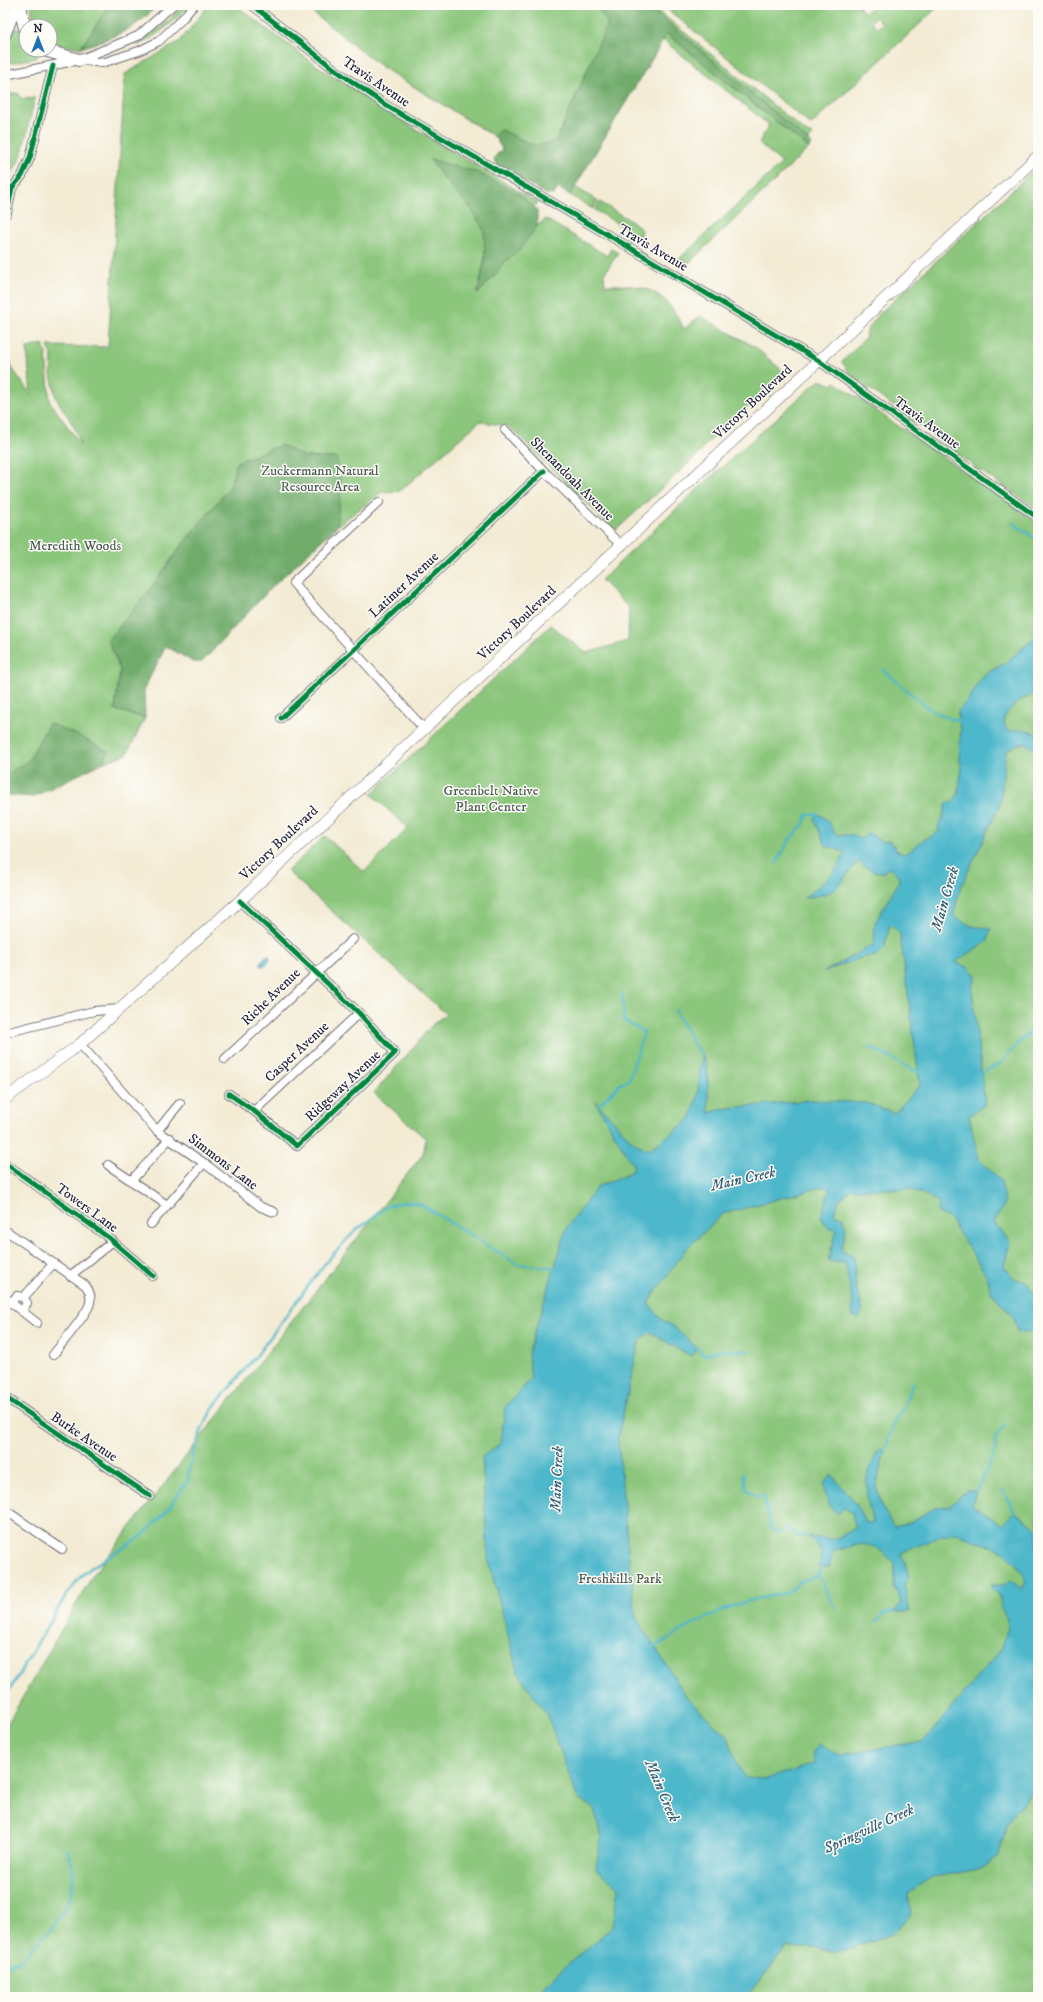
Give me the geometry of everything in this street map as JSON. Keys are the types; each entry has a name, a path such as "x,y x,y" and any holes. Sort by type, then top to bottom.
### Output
{"highway":[{"path":"5,33 16,5"},
{"path":"21,5 22,18"},
{"path":"58,54 79,60"}],"main road":[{"name":"Victory Boulevard","path":"5,1099 80,1044 240,901 425,730 1038,156"}],"street":[{"path":"5,75 79,60 138,36 174,5"},
{"path":"79,60 102,63 139,52 159,41 182,20 194,5"},
{"name":"Travis Avenue","path":"252,5 337,71 387,106 621,242 819,361 1038,518"},
{"path":"7,213 12,188 22,176 30,158 53,66"},
{"name":"Shenandoah Avenue","path":"504,430 622,546"},
{"name":"Latimer Avenue","path":"281,718 353,648 544,471"},
{"path":"379,502 293,583 353,648 425,730"},
{"name":"Ridgeway Avenue","path":"229,1094 254,1111 297,1146 396,1053 359,1013 240,901"},
{"name":"Riche Avenue","path":"225,1059 353,939"},
{"path":"5,1033 94,1012 120,1009"},
{"name":"Casper Avenue","path":"254,1111 359,1013"},
{"name":"Simmons Lane","path":"80,1044 157,1130 204,1163 261,1207 274,1212"},
{"path":"157,1130 180,1103"},
{"path":"131,1181 170,1138"},
{"name":"Towers Lane","path":"5,1163 113,1241 154,1276"},
{"path":"151,1224 204,1163"},
{"path":"108,1165 167,1205"},
{"path":"5,1230 85,1285 90,1295 89,1307 53,1355"},
{"path":"70,1276 113,1241"},
{"path":"24,1297 53,1264"},
{"path":"24,1297 17,1296 8,1300 37,1323"},
{"path":"22,1311 26,1305 24,1297"},
{"name":"Burke Avenue","path":"5,1397 150,1496"},
{"path":"5,1510 62,1549"}],"green space":[{"path":"31,5 113,5 107,9 81,48 58,44 58,18 33,18"},
{"path":"113,5 157,5 141,21 132,27 112,37 81,48 107,8"},
{"path":"183,5 189,5 172,22 146,41 139,45 136,44 164,25"},
{"path":"209,5 235,5 313,63 391,114 538,203 485,255 478,294 499,271 503,263 519,251 537,226 546,219 607,256 611,249 618,253 604,274 605,285 632,286 653,292 670,306 684,329 700,316 755,347 785,373 704,446 701,452 615,531 515,432 508,427 480,421 400,491 382,492 337,526 338,515 233,477 230,487 178,550 153,586 115,656 120,670 115,710 145,718 127,754 102,763 109,752 5,795 5,343 12,368 31,395 27,348 43,344 46,354 50,402 81,445 75,428 56,398 51,374 52,357 48,346 108,347 125,74 180,41"},
{"path":"303,5 617,5 546,162 534,161 382,67"},
{"path":"595,5 647,5 812,144 809,148 667,34 570,195 559,188 553,195 546,194 496,165 494,158 502,149 495,137 498,131 501,130 536,146 556,141 608,23"},
{"path":"647,5 651,5 807,133 813,135 808,141"},
{"path":"662,5 861,5 859,7 865,13 871,8 869,5 940,5 811,125","holes":["876,17 882,23 876,28 871,22"]},
{"path":"15,28 18,29 18,58 36,58 5,64 5,49"},
{"path":"667,34 809,148 688,264 679,259 782,163 759,143 769,125 663,40"},
{"path":"18,93 22,99 35,98 21,157 5,186 5,95"},
{"path":"430,159 479,173 520,195 537,210 537,226 519,251 503,263 499,271 477,294 485,261 484,231 472,210 444,179"},
{"path":"1038,166 1038,509 979,470 851,375 842,362 866,337 865,334 877,316"},
{"path":"575,187 598,201 593,209 570,195"},
{"path":"600,202 637,225 641,230 640,237 595,210"},
{"name":"Freshkills Park","path":"821,380 832,385 835,382 1038,523 1038,1997 5,1997 5,1728 93,1575 423,1154 426,1139 374,1093 434,1023 446,1014 287,871 325,836 364,872 408,828 371,794 551,625 586,653 628,641 629,608 601,580 703,484"},
{"name":"Zuckermann Natural Resource Area","path":"281,445 305,457 337,458 341,487 337,526 271,588 202,662 193,662 166,646 144,689 145,718 115,710 120,670 108,640 153,586 178,550 230,487 237,462"},
{"path":"49,723 75,734 109,752 102,763 33,797 5,795 5,776 29,760"}],"water":[{"path":"1038,637 1038,690 1029,697 1018,702 1011,708 1004,718 1005,727 1009,732 1021,729 1038,734 1038,751 1025,743 1016,745 1006,751 1000,804 960,889 953,916 971,926 991,929 987,942 955,962 968,967 976,975 972,990 985,1104 969,1116 979,1159 1001,1181 1005,1203 994,1222 1010,1242 1004,1266 1014,1278 1027,1283 1038,1298 1038,1339 1028,1331 1018,1333 1013,1316 991,1292 987,1276 950,1219 937,1212 939,1202 911,1189 851,1189 839,1200 834,1214 844,1218 846,1228 841,1251 854,1257 856,1288 863,1310 859,1318 852,1317 853,1304 845,1263 828,1261 837,1229 828,1227 821,1217 830,1188 821,1187 723,1214 686,1249 648,1303 660,1318 678,1330 697,1348 691,1356 649,1332 639,1342 618,1437 628,1550 636,1617 688,1699 728,1737 736,1761 745,1778 766,1779 815,1764 812,1753 819,1744 839,1756 924,1741 1000,1650 1008,1628 999,1597 991,1585 1004,1585 1010,1580 1022,1589 1026,1581 1016,1564 1004,1551 955,1533 941,1536 901,1553 909,1575 904,1585 910,1612 895,1612 901,1602 894,1587 894,1563 876,1547 870,1545 858,1545 833,1551 829,1568 818,1566 821,1556 820,1548 807,1536 821,1539 832,1539 837,1538 855,1528 852,1513 843,1507 838,1514 828,1505 824,1483 832,1475 856,1504 865,1522 873,1524 867,1498 867,1477 878,1450 885,1450 876,1486 883,1509 894,1527 910,1523 935,1507 950,1506 966,1491 976,1491 972,1505 1003,1525 1015,1513 1038,1529 1038,1790 1030,1793 1007,1823 999,1856 980,1869 933,1877 908,1893 911,1914 892,1934 839,1952 814,1947 787,1947 750,1992 742,1997 530,1997 613,1926 618,1887 596,1869 601,1838 594,1808 578,1799 547,1714 518,1673 488,1558 482,1457 501,1443 505,1407 531,1379 528,1354 567,1227 598,1186 629,1174 634,1167 595,1101 633,1142 649,1150 690,1119 697,1099 702,1055 707,1067 709,1113 720,1109 812,1100 867,1103 895,1113 920,1085 900,934 890,924 884,949 876,956 863,957 824,972 874,944 875,923 899,881 898,875 892,869 887,868 884,872 873,871 859,862 832,891 822,895 804,898 834,873 845,852 826,846 814,819 818,814 827,820 836,835 852,835 861,839 869,833 882,842 890,840 897,851 904,854 910,851 922,840 936,834 939,831 938,826 942,820 947,802 952,803 958,794 962,768 959,758 961,729 958,720 958,711 968,700 978,683 987,673 1004,664 1033,639"},
{"path":"266,956 269,956 270,960 265,966 261,966 261,961"}],"waterway":[{"path":"1013,523 1038,540"},
{"path":"883,670 929,708 939,714 959,720"},
{"path":"776,863 792,836 803,825 807,815 818,814"},
{"path":"599,1105 620,1084 629,1080 644,1032 624,1021 622,994"},
{"path":"675,1010 694,1045 702,1055"},
{"path":"982,1073 1001,1063 1017,1044 1038,1025"},
{"path":"869,1047 918,1072"},
{"path":"5,1698 66,1595 81,1576 92,1567 141,1537 166,1512 188,1480 190,1464 202,1428 215,1405 257,1355 326,1262 355,1231 388,1206 410,1202 422,1205 517,1264 555,1268"},
{"path":"697,1348 704,1355 717,1351 749,1351"},
{"path":"885,1450 896,1417 902,1410 913,1383"},
{"path":"976,1491 996,1450 995,1438 1005,1425"},
{"path":"743,1474 746,1488 756,1497 764,1496 771,1529 779,1533 789,1528 797,1536 807,1536"},
{"path":"1003,1491 1015,1513"},
{"path":"822,1567 819,1575 834,1607"},
{"path":"655,1647 686,1628 723,1610 748,1601 790,1592 799,1582 819,1575"},
{"path":"875,1622 884,1614 895,1612"},
{"path":"5,1966 22,1959 52,1928 64,1910 72,1893 73,1881 72,1864 67,1849"}],"cycle path":[{"path":"252,5 337,71 387,106 627,246 819,361 1038,518"},
{"path":"7,213 12,188 22,176 30,158 53,66"},
{"path":"281,718 544,471"},
{"path":"229,1094 254,1111 297,1146 395,1053 359,1013 240,901"},
{"path":"5,1163 109,1238 153,1276"},
{"path":"5,1397 150,1496"}],"park label":[{"name":"Meredith Woods","path":"75,546"},
{"name":"Greenbelt Native Plant Center","path":"491,800"}],"water label":[{"name":"Main Creek","path":"945,899"},
{"name":"Main Creek","path":"743,1179"},
{"name":"Main Creek","path":"557,1479"},
{"name":"Main Creek","path":"662,1791"},
{"name":"Springville Creek","path":"869,1829"}]}
